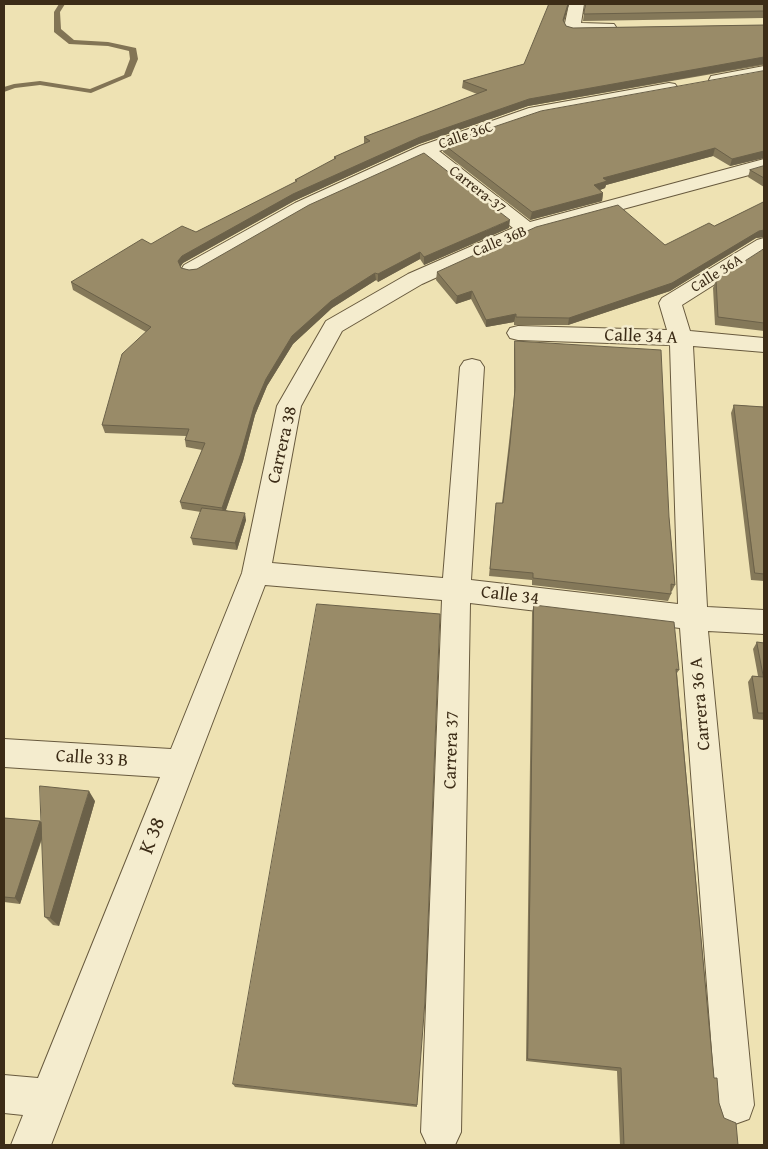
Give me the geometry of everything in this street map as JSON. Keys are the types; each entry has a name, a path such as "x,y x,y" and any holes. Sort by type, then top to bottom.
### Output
{"street":[{"path":"576,4 572,28 620,27"},
{"name":"Calle 36C","path":"191,270 302,207 426,150 534,112 764,71"},
{"name":"Carrera-37","path":"426,150 527,230"},
{"name":"Calle 36B","path":"334,326 415,280 527,230 764,165"},
{"name":"Calle 36A","path":"670,303 764,244"},
{"name":"Carrera 36 A","path":"670,303 681,338 694,618 735,1106"},
{"name":"Carrera 38","path":"256,573 289,406 334,326"},
{"name":"Calle 34 A","path":"518,333 681,338 764,345"},
{"name":"Carrera 37","path":"441,1132 456,590 472,367"},
{"name":"Calle 34","path":"256,573 456,590 694,618 764,622"},
{"name":"K 38","path":"31,1145 256,573"},
{"name":"Calle 33 B","path":"4,753 181,764"},
{"path":"4,1094 49,1099"}],"building":[{"path":"548,4 568,4 563,20 566,26 573,28 764,25 764,57 529,99 420,137 293,194 182,256 178,261 181,268 197,269 309,205 424,153 510,220 424,257 420,252 378,274 375,273 331,301 292,336 266,379 254,407 241,453 222,508 180,502 205,443 185,440 189,429 102,425 122,354 151,327 71,282 142,239 151,244 182,226 196,232 297,181 295,180 336,158 334,157 370,141 364,137 487,90 463,81 524,64"},
{"path":"586,4 764,4 764,11 584,14"},
{"path":"764,71 764,151 732,159 715,148 603,178 607,181 594,185 603,193 532,212 443,144 541,111"},
{"path":"764,166 764,178 750,170"},
{"path":"764,202 764,230 759,231 672,283 569,318 516,317 516,314 486,320 472,291 457,296 437,272 536,227 618,205 665,245 709,223 714,226"},
{"path":"764,249 764,323 718,317 716,280"},
{"path":"515,341 661,350 669,517 675,585 671,584 671,594 533,578 533,573 490,569 496,503 503,503 510,444 515,389"},
{"path":"734,405 764,407 764,574 755,573"},
{"path":"202,508 245,513 235,543 191,538"},
{"path":"317,604 440,614 425,1001 417,1105 233,1084"},
{"path":"534,605 674,622 679,670 676,669 714,1078 717,1078 719,1103 724,1118 736,1123 738,1145 624,1145 621,1068 528,1059"},
{"path":"757,642 764,643 764,713 758,713 752,676 763,677"},
{"path":"40,786 89,791 50,918 45,917"},
{"path":"4,818 40,821 15,898 4,897"}],"waterway":[{"path":"4,90 14,86 40,83 91,91 127,76 134,59 133,50 108,44 72,42 57,30 57,12 62,4"}]}
